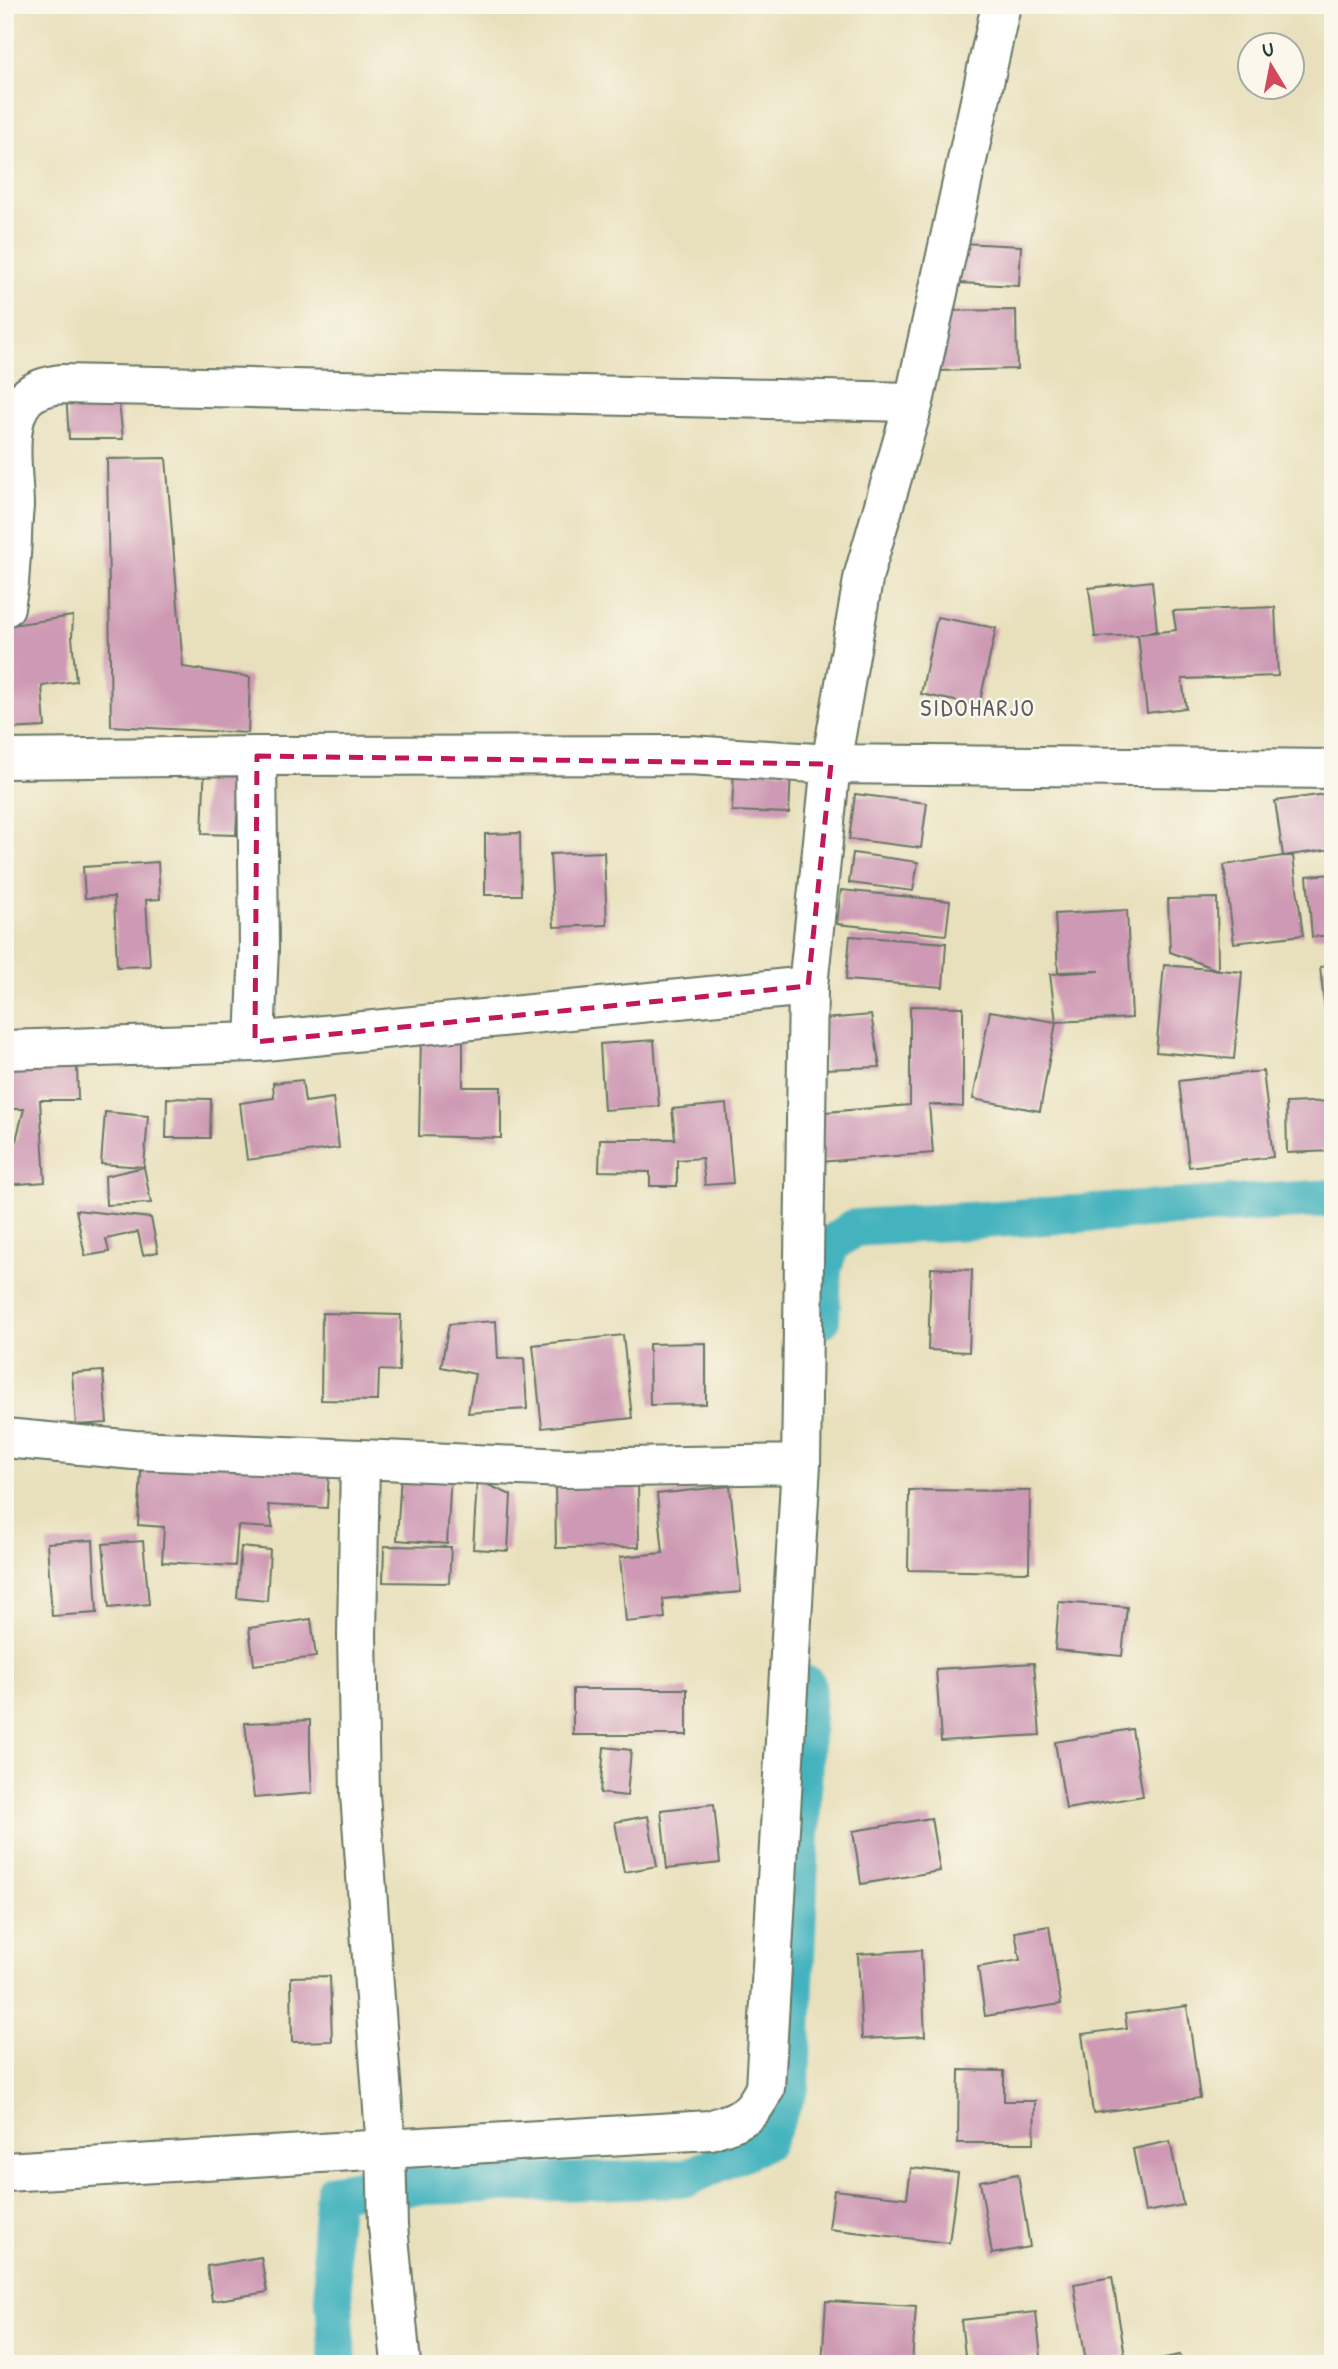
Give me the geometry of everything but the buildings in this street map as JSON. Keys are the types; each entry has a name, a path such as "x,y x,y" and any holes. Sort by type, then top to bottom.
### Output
{"street":[{"path":"5,2172 387,2172 710,2130 741,2119 756,2107 765,2088 801,1464 808,986 831,764 864,574 914,402 1002,5"},
{"path":"5,607 9,583 8,541 13,507 12,436 16,415 25,399 48,386 61,384 914,402"},
{"path":"255,1042 259,948 257,755"},
{"path":"5,760 257,755 689,755 831,764 1333,769"},
{"path":"5,1050 255,1042 808,986"},
{"path":"5,1438 134,1450 566,1468 801,1464"},
{"path":"360,1459 357,1635 360,1794 401,2364"}],"highlighted area":[{"path":"257,756 831,764 808,986 255,1042"}],"waterway":[{"path":"821,1320 823,1269 830,1245 854,1228 1333,1198"},
{"path":"338,2364 330,2236 334,2192 358,2188 687,2178 766,2141 791,2084 807,1685"}],"district":[{"name":"SIDOHARJO","path":"978,707"}]}
